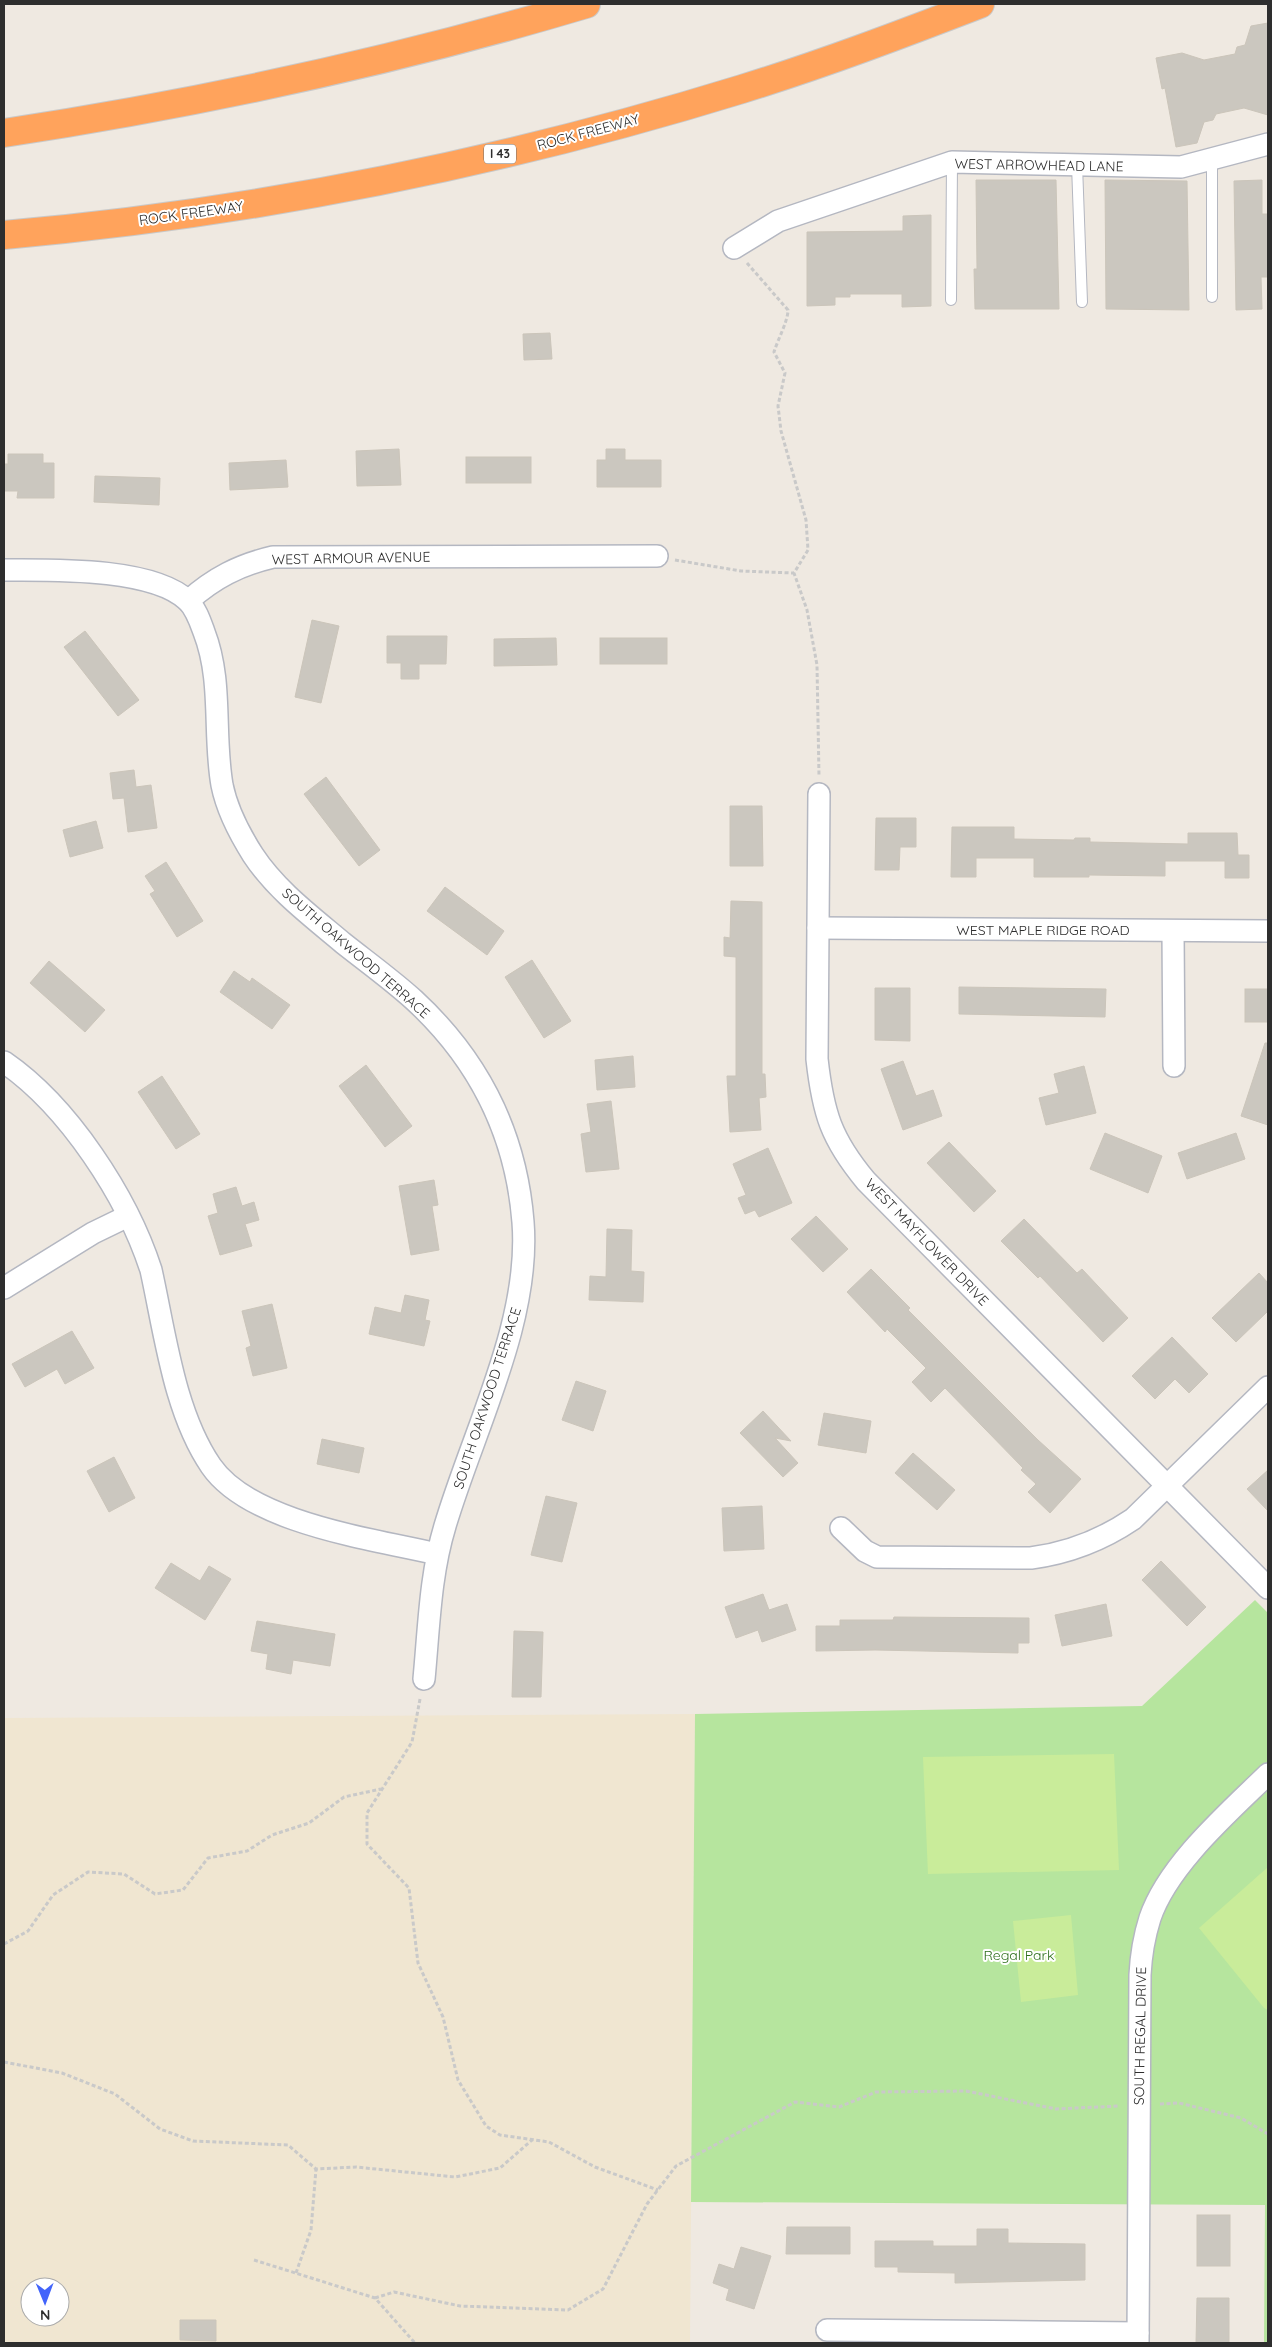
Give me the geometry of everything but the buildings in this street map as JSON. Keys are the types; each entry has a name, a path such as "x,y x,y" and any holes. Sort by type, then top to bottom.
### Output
{"highway":[{"path":"4,133 185,103 309,77 482,34 586,4"},
{"name":"ROCK FREEWAY","path":"4,235 130,222 293,198 403,177 527,148 743,89 884,41 980,4"}],"street":[{"name":"WEST ARROWHEAD LANE","path":"734,248 778,222 952,162 1181,167 1268,144"},
{"name":"WEST ARMOUR AVENUE","path":"188,601 205,585 224,573 246,564 273,557 658,556"},
{"path":"4,570 103,573 144,580 171,589 188,601"},
{"name":"SOUTH OAKWOOD TERRACE","path":"188,601 198,615 209,645 216,678 222,783 229,811 239,831 255,858 282,890 414,1000 444,1030 485,1088 499,1117 509,1144 518,1185 523,1223 518,1301 502,1357 437,1554 424,1679"},
{"name":"WEST MAYFLOWER DRIVE","path":"819,794 817,1059 822,1101 838,1143 866,1181 1268,1588"},
{"name":"WEST MAPLE RIDGE ROAD","path":"818,928 1268,931"},
{"path":"1173,930 1174,1066"},
{"path":"4,1062 46,1098 65,1119 86,1147 128,1216 151,1270 184,1408 200,1448 223,1480 256,1503 290,1518 323,1528 437,1554"},
{"path":"4,1288 93,1234 128,1216"},
{"path":"841,1528 865,1551 877,1557 1031,1558 1056,1555 1113,1532 1133,1518 1168,1487 1268,1387"},
{"name":"SOUTH REGAL DRIVE","path":"1138,2338 1140,1975 1142,1949 1150,1917 1165,1885 1181,1863 1268,1774"},
{"path":"827,2330 1138,2338"}],"lane":[{"path":"1212,159 1212,297"},
{"path":"951,300 952,162"},
{"path":"1077,165 1082,302"}],"path":[{"path":"734,248 788,310 788,319 780,330 774,352 785,374 778,406 781,431 806,520 808,550 794,574"},
{"path":"658,556 741,571 794,574"},
{"path":"794,574 807,610 817,665 819,794"},
{"path":"424,1679 412,1742 367,1813 368,1844 409,1888 418,1962 443,2018 458,2080 486,2126 500,2135 549,2142 595,2167 658,2190"},
{"path":"4,1944 28,1931 53,1895 88,1872 124,1874 155,1894 183,1890 208,1858 246,1851 272,1835 309,1823 344,1797 382,1789"},
{"path":"4,2062 62,2073 115,2094 160,2129 193,2141 288,2145 316,2170 356,2167 455,2177 500,2168 532,2140"},
{"path":"375,2298 394,2292 460,2306 568,2310 603,2289 647,2204 676,2166 796,2102 839,2107 876,2092 966,2091 1056,2108 1179,2103 1241,2118 1268,2134"},
{"path":"296,2273 311,2230 316,2170"},
{"path":"254,2260 375,2298 415,2343"}],"shaded area":[{"path":"695,1714 690,2343 4,2343 4,1718"}],"green space":[{"name":"Regal Park","path":"1255,1600 1268,1613 1268,2343 1264,2343 1265,2205 691,2202 695,1714 1142,1706"},
{"path":"1114,1754 1119,1870 928,1874 923,1757"},
{"path":"1268,1867 1268,2010 1264,2008 1199,1928"},
{"path":"1071,1915 1078,1995 1021,2002 1013,1921"}]}
